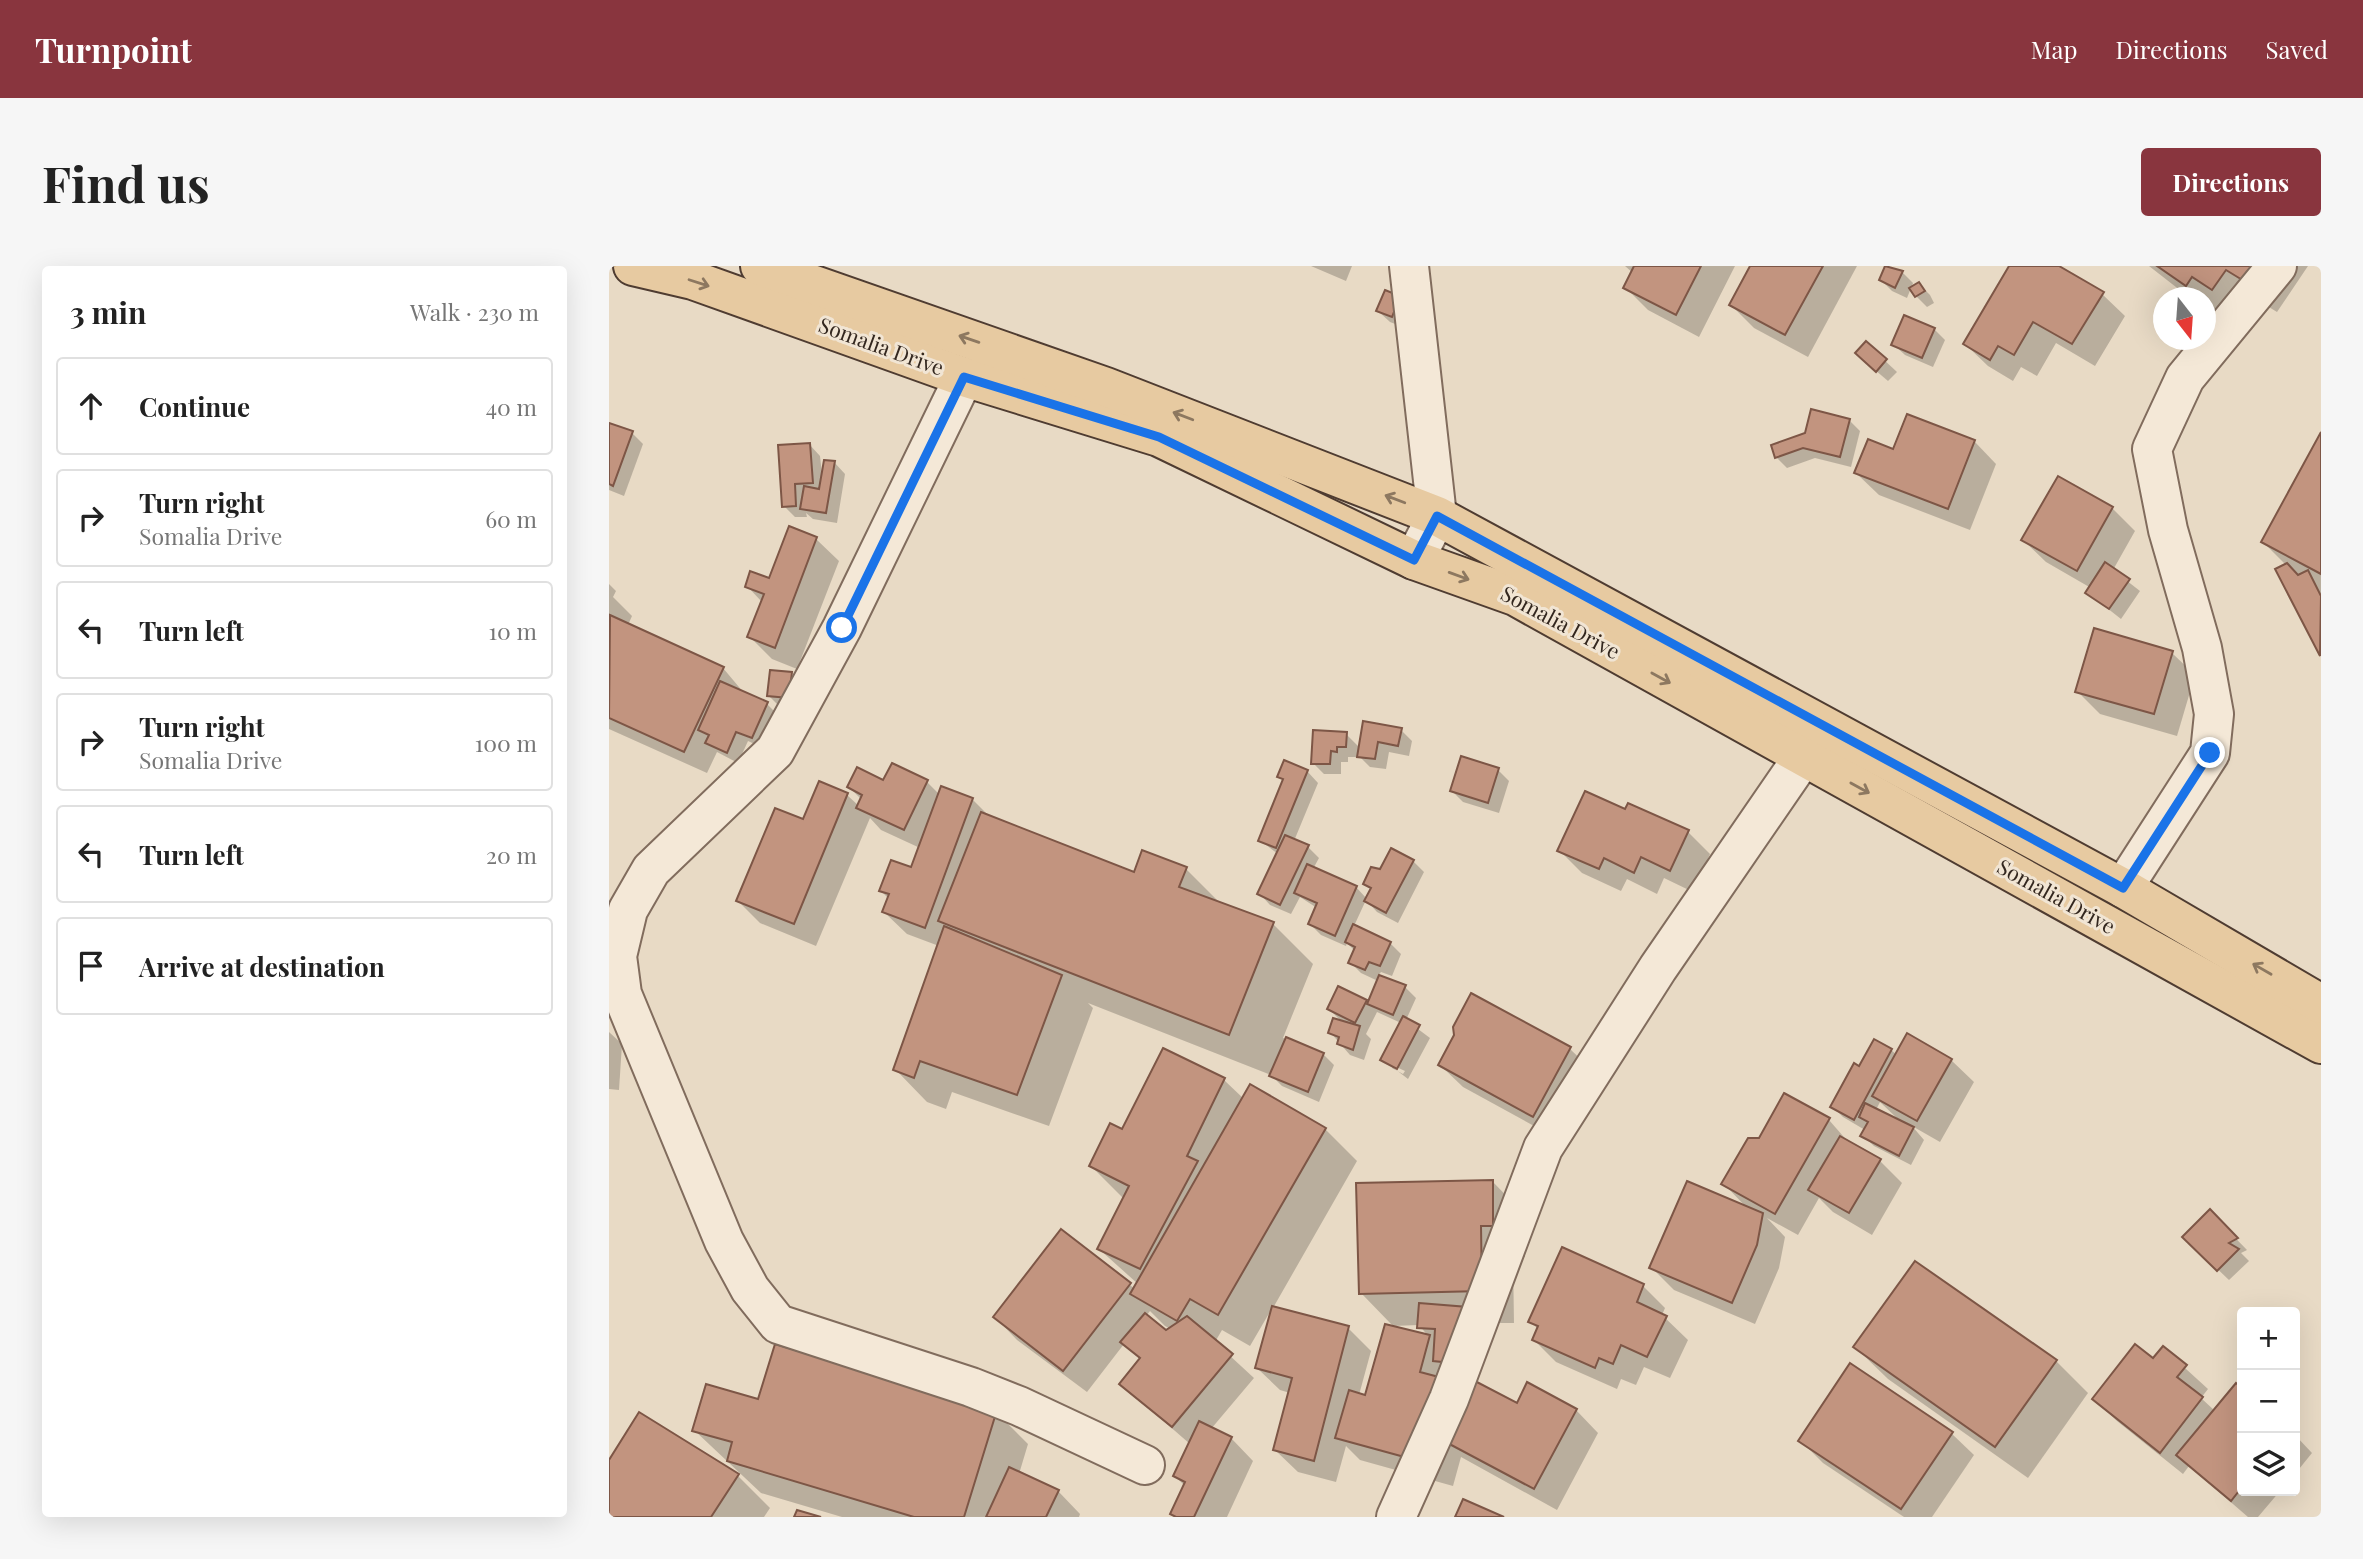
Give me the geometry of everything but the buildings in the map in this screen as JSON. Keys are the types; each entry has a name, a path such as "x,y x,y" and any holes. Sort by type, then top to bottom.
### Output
{"main road":[{"name":"Somalia Drive","path":"633,266 693,281 964,377 1159,437 1414,560 1515,596 2321,1044"},
{"name":"Somalia Drive","path":"760,266 1106,387 1437,516 2123,888 2321,1004"}],"street":[{"path":"1409,266 1437,516 1414,560"},
{"path":"2123,888 2210,753 2214,714 2201,648 2168,530 2152,449 2185,378 2277,266"},
{"path":"964,377 842,628 775,751 651,870 628,910 617,956 622,994 724,1241 750,1289 778,1324 971,1387 1019,1406 1145,1465"},
{"path":"1396,1517 1450,1399 1543,1148 1658,968 1803,757"}],"route":[{"path":"842,628 964,377 1159,437 1414,560 1437,516 2123,888 2210,753"}]}
